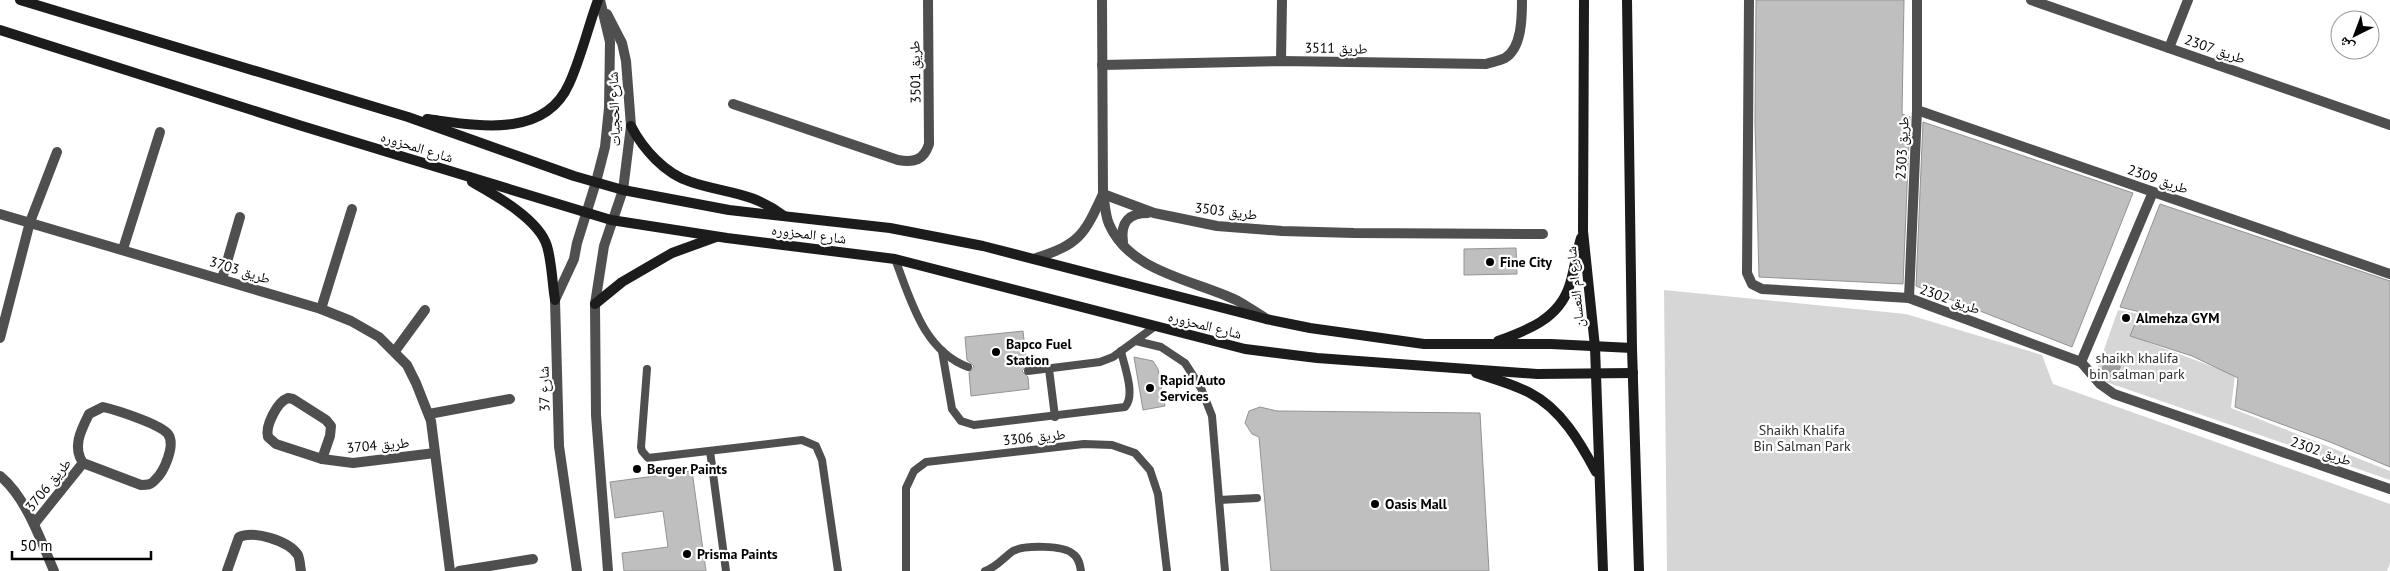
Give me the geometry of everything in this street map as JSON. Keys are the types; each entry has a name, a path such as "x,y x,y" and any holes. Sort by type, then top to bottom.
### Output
{"main road":[{"name":"شارع المحزوره","path":"20,0 408,117 574,176 623,190 729,210 890,228 1036,258 1266,319 1310,328 1424,344 1551,344 1632,348"},
{"path":"408,117 484,126 512,125 527,121 541,114 553,105 569,86 599,0"},
{"name":"شارع ام النعسان","path":"1584,0 1583,231 1594,347 1603,571"},
{"path":"1627,0 1632,348 1639,571"},
{"name":"شارع المحزوره","path":"0,30 611,220 895,259 1245,349 1317,358 1537,374 1633,373"},
{"path":"631,126 640,142 674,173 690,182 760,200 784,216"},
{"path":"456,173 513,207 540,235 546,244 555,300"},
{"path":"1490,344 1531,329 1558,307 1570,285 1583,231"},
{"path":"595,304 622,282 672,253 719,236"},
{"path":"1460,368 1531,393 1557,413 1575,435 1598,476"}],"street":[{"name":"شارع الحجيات","path":"599,0 622,43 626,61 631,126 623,190 611,220 604,246 595,304 596,415 608,571"},
{"name":"شارع الحجيات","path":"587,211 605,147 611,78 610,42 599,0"},
{"name":"طريق 3501","path":"733,104 898,160 916,161 923,156 929,144 928,0"},
{"path":"1102,0 1103,194 1109,224 1123,243 1138,258 1160,270 1238,301 1266,319"},
{"path":"1281,61 1282,0"},
{"name":"طريق 3511","path":"1102,65 1281,61 1486,64 1506,58 1517,43 1522,18 1522,0"},
{"name":"طريق 2302","path":"1750,0 1747,273 1752,284 1762,289 1909,298 2081,362 2100,384 2114,394 2390,490"},
{"name":"طريق 2303","path":"1909,298 1917,110 1917,0"},
{"name":"طريق 2307","path":"2031,0 2390,125"},
{"path":"2169,48 2188,0"},
{"name":"طريق 2309","path":"1917,110 2390,274"},
{"path":"123,249 160,132"},
{"path":"0,338 30,222 57,152"},
{"path":"2081,362 2153,192"},
{"path":"1036,258 1064,249 1074,242 1088,227 1103,194"},
{"name":"طريق 3503","path":"1103,194 1154,213 1217,226 1282,231 1543,234"},
{"path":"321,310 352,209"},
{"name":"شارع 37","path":"577,571 559,446 555,300 574,259 587,211"},
{"path":"1123,243 1121,232 1126,219 1139,213 1154,213"},
{"name":"طريق 3703","path":"0,214 123,249 321,310 365,328 395,351 407,366 429,414 450,571"},
{"path":"222,279 240,217"},
{"path":"395,351 425,310"},
{"name":"طريق 3704","path":"322,459 330,436 331,426 326,420 294,399 283,400 268,427 268,437 276,444 322,459 353,463 435,453"},
{"path":"429,414 510,399"},
{"name":"طريق 3706","path":"103,407 113,410 159,428 168,434 170,442 162,471 148,485 141,485 83,463 78,454 77,446 88,414 96,409 103,407"},
{"name":"طريق 3706","path":"34,524 83,463"},
{"path":"0,476 15,492 34,524 54,571"},
{"path":"227,571 239,537 251,534 278,541 294,551 299,557 301,571"},
{"path":"459,571 533,559"}],"lane":[{"path":"895,259 919,320 942,351 968,367"},
{"path":"1028,371 1100,362 1121,351 1154,327"},
{"path":"1136,341 1162,347 1185,363 1201,388 1212,416 1225,571"},
{"path":"942,351 952,409 961,422 974,424 1055,417 1125,407 1130,394 1121,351"},
{"path":"647,369 641,447 644,455 653,458 794,440 809,442 820,452 838,571"},
{"path":"1049,369 1055,417"},
{"name":"طريق 3306","path":"906,571 906,488 914,471 926,462 1084,444 1112,445 1135,453 1150,470 1158,494 1167,571"},
{"path":"710,451 726,571"},
{"path":"1219,500 1257,498"},
{"path":"985,571 997,566 1013,552 1030,548 1065,549 1074,554 1079,562 1081,571"}],"green space":[{"name":"Shaikh Khalifa Bin Salman Park","path":"1664,290 1906,314 2042,355 2053,384 2390,504 2390,563 2387,571 1667,571"},
{"name":"shaikh khalifa bin salman park","path":"2118,310 2139,314 2131,336 2235,375 2231,408 2390,471 2390,480 2106,382 2096,372"}],"shaded area":[{"path":"2105,358 2121,366 2117,381 2109,378 2101,371"}],"building":[{"path":"1756,0 1904,0 1902,114 1910,117 1903,284 1759,277 1755,123"},
{"path":"1923,122 2133,193 2072,347 1916,286"},
{"path":"2160,204 2390,281 2390,467 2330,442 2235,407 2238,378 2192,356 2130,336 2140,312 2120,307"},
{"name":"Fine City","path":"1516,248 1517,274 1464,275 1464,249"},
{"name":"Bapco Fuel Station","path":"1023,331 1027,366 1022,371 1028,377 1029,389 971,396 969,373 974,366 967,360 965,337"},
{"name":"Rapid Auto Services","path":"1134,357 1153,361 1158,369 1165,406 1143,410"},
{"name":"Oasis Mall","path":"1260,407 1277,411 1480,413 1489,571 1271,571 1259,437 1252,434 1245,423 1249,411"},
{"path":"692,471 706,571 624,571 622,553 668,547 663,511 615,518 610,482"}],"place":[{"name":"Fine City","path":"1490,262"},
{"name":"Almehza GYM","path":"2126,318"},
{"name":"Bapco Fuel Station","path":"996,352"},
{"name":"Rapid Auto Services","path":"1150,388"},
{"name":"Berger Paints","path":"637,469"},
{"name":"Oasis Mall","path":"1375,504"},
{"name":"Prisma Paints","path":"687,554"}]}
